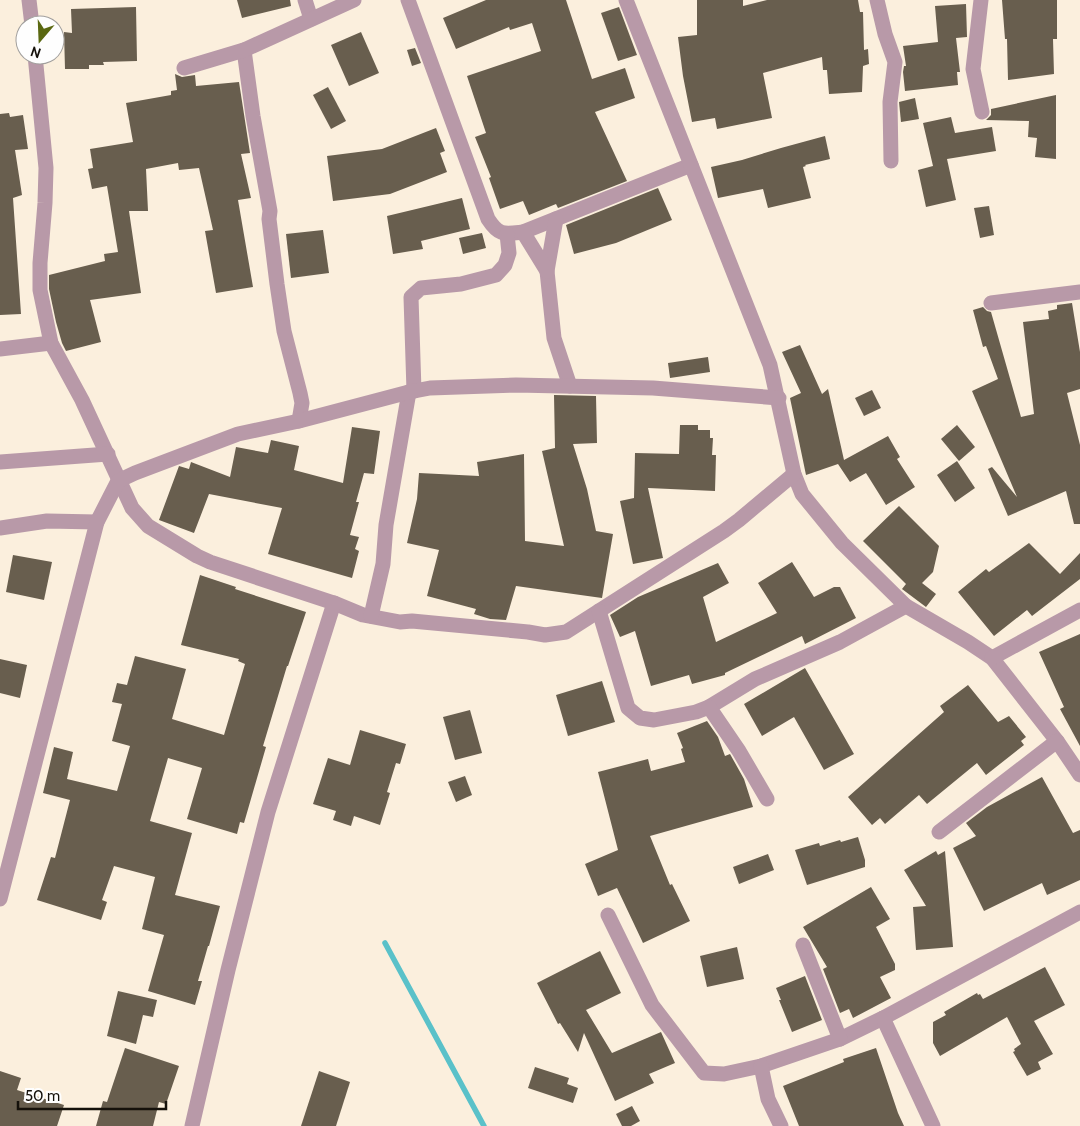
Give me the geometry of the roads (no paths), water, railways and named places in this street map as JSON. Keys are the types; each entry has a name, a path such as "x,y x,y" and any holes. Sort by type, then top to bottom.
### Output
{"street":[{"path":"29,0 31,15"},
{"path":"305,0 311,19"},
{"path":"184,68 244,50 354,0"},
{"path":"408,0 488,219 495,230 507,234 523,232 691,165"},
{"path":"626,0 770,364 794,474 802,494 842,543 906,606 992,658 1058,741 1080,775"},
{"path":"876,0 894,62 890,102 891,161"},
{"path":"981,0 973,69 982,112"},
{"path":"244,50 270,211 272,246 281,312 287,346 302,403 299,421"},
{"path":"36,65 46,168 46,204 40,263 40,290 50,343 82,400 132,508 148,526 197,556 334,603 352,612 400,622 412,621 545,635 566,632 724,531 794,474"},
{"path":"556,219 547,272 554,338 570,386"},
{"path":"523,232 547,272"},
{"path":"371,616 384,564 386,525 412,391 411,297 421,288 461,284 496,275 505,265 510,253 507,234"},
{"path":"991,303 1080,292"},
{"path":"0,349 50,343"},
{"path":"0,899 97,522 118,481 162,462 238,434 299,421 430,388 570,386 653,388 778,398"},
{"path":"0,462 108,454"},
{"path":"0,528 47,521 97,522"},
{"path":"192,1126 228,970 268,812 334,603"},
{"path":"600,611 628,708 640,718 654,720 696,712 709,707 755,679 840,642 906,606"},
{"path":"992,658 1080,610"},
{"path":"709,707 739,751 767,799"},
{"path":"940,832 1058,741"},
{"path":"608,915 652,1005 704,1073 724,1074 761,1066 840,1039 883,1018 1080,912"},
{"path":"803,946 840,1039"},
{"path":"883,1018 933,1126"},
{"path":"761,1066 768,1099 781,1126"}],"waterway":[{"path":"385,943 484,1126"}]}
